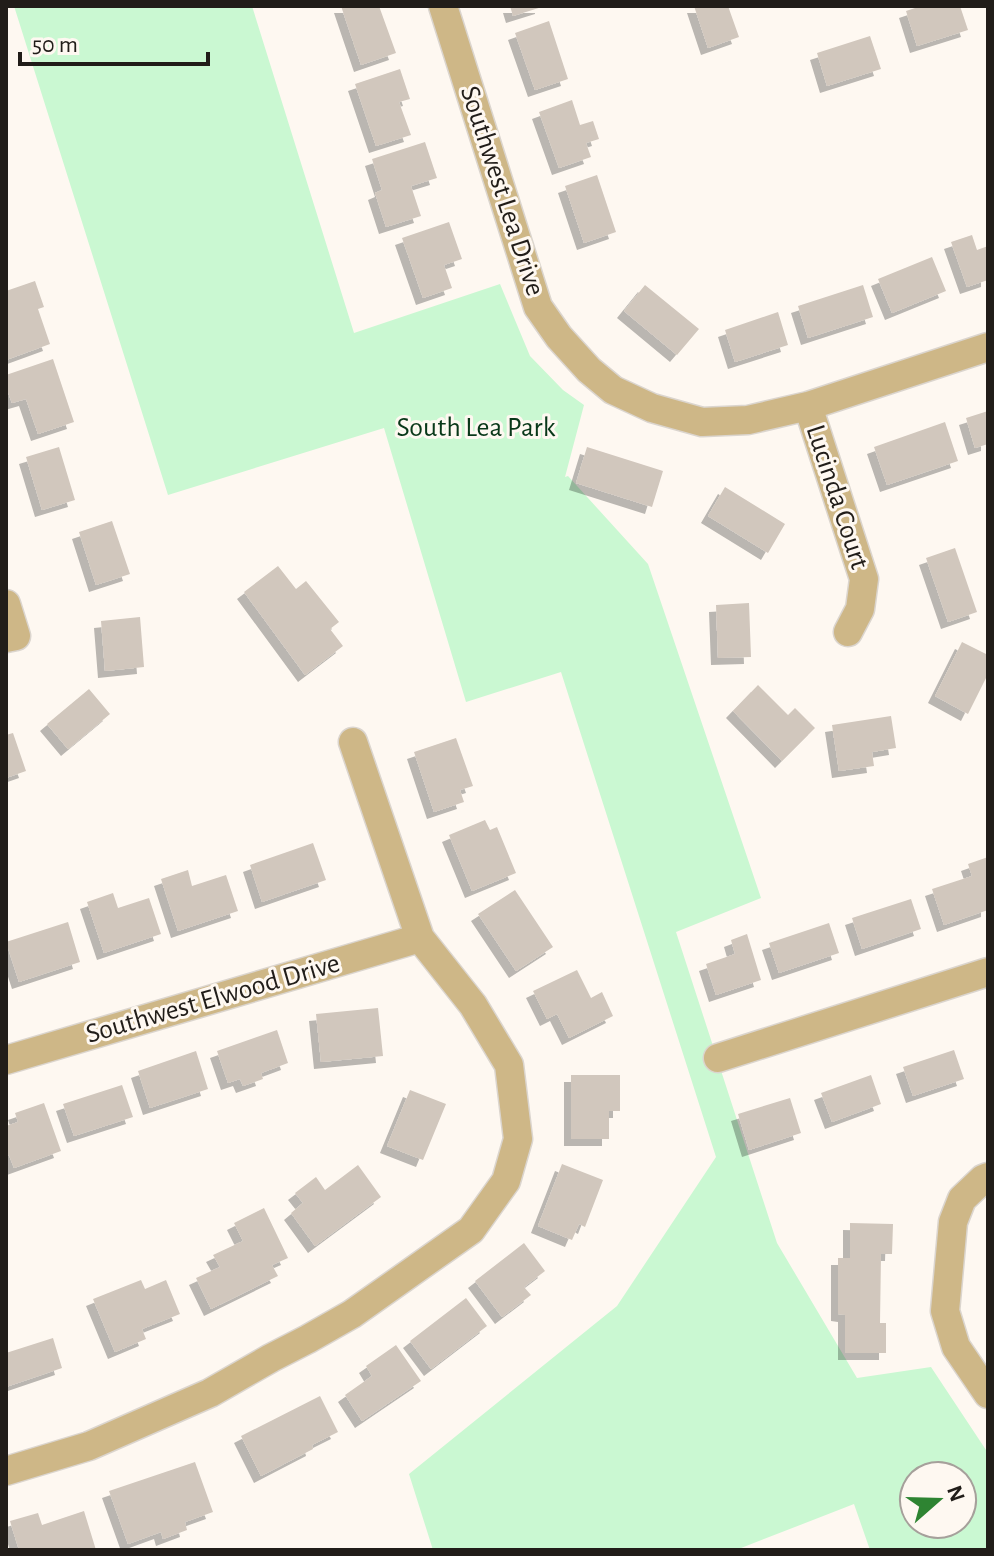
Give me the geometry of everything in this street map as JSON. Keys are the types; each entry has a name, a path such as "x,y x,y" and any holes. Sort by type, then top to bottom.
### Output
{"street":[{"name":"Southwest Lea Drive","path":"443,6 538,307 559,337 589,370 613,390 652,408 702,422 748,420 808,406 988,347"},
{"name":"Lucinda Court","path":"808,406 864,579 860,609 848,632"},
{"path":"6,604 16,636 6,638"},
{"path":"6,1471 89,1446 210,1393 352,1314 471,1230 506,1181 518,1139 509,1065 473,1005 420,938 353,742"},
{"name":"Southwest Elwood Drive","path":"6,1060 420,938"},
{"path":"718,1058 988,972"},
{"path":"988,1177 962,1199 953,1222 945,1311 956,1347 988,1394"}],"green space":[{"name":"South Lea Park","path":"14,6 252,6 354,333 500,284 530,356 563,390 584,405 565,477 568,476 648,564 761,898 676,932 777,1243 857,1378 931,1367 988,1453 988,1550 870,1550 854,1504 736,1550 433,1550 409,1474 617,1306 716,1157 561,672 466,702 384,428 168,495"}],"building":[{"path":"341,6 379,6 396,53 361,65"},
{"path":"510,6 542,6 542,7 513,16"},
{"path":"694,6 728,6 739,37 708,48"},
{"path":"921,6 960,6 968,30 917,46 906,11"},
{"path":"549,21 568,79 535,90 515,33"},
{"path":"870,36 881,69 827,86 817,53"},
{"path":"400,69 410,99 399,102 411,135 376,146 355,84"},
{"path":"572,100 580,125 593,121 599,139 586,143 591,157 559,168 539,112"},
{"path":"425,142 437,178 411,186 421,216 386,227 375,193 382,190 372,159"},
{"path":"597,175 616,232 584,243 565,186"},
{"path":"449,222 462,259 444,265 452,288 423,298 402,238"},
{"path":"972,235 977,250 988,246 988,280 967,287 951,242"},
{"path":"932,257 946,291 892,313 878,279"},
{"path":"35,281 44,307 38,309 50,344 6,360 6,291"},
{"path":"645,285 699,329 677,355 624,311"},
{"path":"863,285 873,317 808,338 798,306"},
{"path":"778,312 788,345 735,362 725,330"},
{"path":"53,359 74,422 38,434 26,399 12,403 6,387 6,375"},
{"path":"988,411 988,444 975,448 966,418"},
{"path":"945,422 958,461 887,485 874,447"},
{"path":"59,447 75,500 42,510 26,457"},
{"path":"587,447 663,471 652,507 576,483"},
{"path":"725,487 785,524 768,553 708,516"},
{"path":"112,521 130,574 96,585 79,532"},
{"path":"955,548 977,612 948,622 926,558"},
{"path":"278,566 296,589 306,581 339,622 330,629 343,646 305,675 244,592"},
{"path":"749,603 751,657 718,658 716,605"},
{"path":"140,617 144,667 105,671 101,621"},
{"path":"962,642 988,655 988,674 968,714 935,696"},
{"path":"758,685 788,715 795,708 815,728 782,761 733,711"},
{"path":"89,689 110,714 68,749 47,724"},
{"path":"891,716 896,748 872,752 874,766 839,771 832,725"},
{"path":"13,733 26,771 6,778 6,735"},
{"path":"456,738 473,786 460,790 464,802 434,812 414,752"},
{"path":"485,820 490,830 497,827 516,873 472,891 449,835"},
{"path":"313,843 326,880 262,902 250,865"},
{"path":"988,857 988,910 944,925 932,889 972,876 968,864"},
{"path":"188,870 192,886 226,875 238,911 178,931 161,879"},
{"path":"515,890 553,947 516,971 478,914"},
{"path":"113,893 118,908 149,898 161,934 104,953 87,902"},
{"path":"911,899 921,929 862,949 852,918"},
{"path":"68,922 80,962 19,982 6,942"},
{"path":"829,923 839,953 779,973 769,943"},
{"path":"747,934 761,980 716,995 706,964 735,954 731,940"},
{"path":"577,970 591,998 602,992 613,1016 569,1038 557,1014 547,1019 533,991"},
{"path":"378,1008 383,1056 321,1062 316,1014"},
{"path":"277,1030 288,1063 261,1073 263,1079 243,1086 240,1079 228,1083 217,1051"},
{"path":"954,1050 964,1079 913,1096 903,1067"},
{"path":"196,1051 208,1089 150,1108 138,1071"},
{"path":"571,1075 620,1075 620,1111 609,1111 609,1139 571,1139"},
{"path":"871,1075 881,1104 832,1122 821,1093"},
{"path":"122,1085 133,1117 74,1136 63,1104"},
{"path":"410,1090 446,1104 423,1160 387,1146"},
{"path":"790,1098 801,1133 749,1150 738,1114"},
{"path":"44,1103 61,1151 14,1168 9,1155 6,1156 6,1126 18,1122 15,1113"},
{"path":"562,1164 603,1180 585,1227 579,1224 572,1240 538,1226"},
{"path":"358,1165 381,1197 315,1246 291,1213 303,1203 295,1193 316,1177 325,1190"},
{"path":"264,1208 288,1258 272,1265 278,1276 211,1309 196,1278 220,1267 213,1255 243,1241 234,1223"},
{"path":"850,1223 893,1224 892,1254 881,1254 880,1323 886,1323 886,1353 845,1353 845,1315 838,1314 838,1258 850,1258"},
{"path":"524,1243 545,1271 524,1287 531,1295 502,1317 475,1281"},
{"path":"141,1280 145,1289 166,1280 180,1314 142,1329 146,1339 115,1352 93,1299"},
{"path":"466,1298 487,1326 431,1369 410,1341"},
{"path":"53,1338 62,1368 6,1387 6,1353"},
{"path":"396,1345 421,1381 362,1421 345,1395 372,1376 366,1366"},
{"path":"320,1396 338,1432 261,1476 241,1436"},
{"path":"195,1462 213,1512 185,1522 187,1530 163,1539 161,1532 128,1544 109,1491"},
{"path":"84,1511 96,1550 19,1550 10,1521 38,1513 42,1525"}]}
